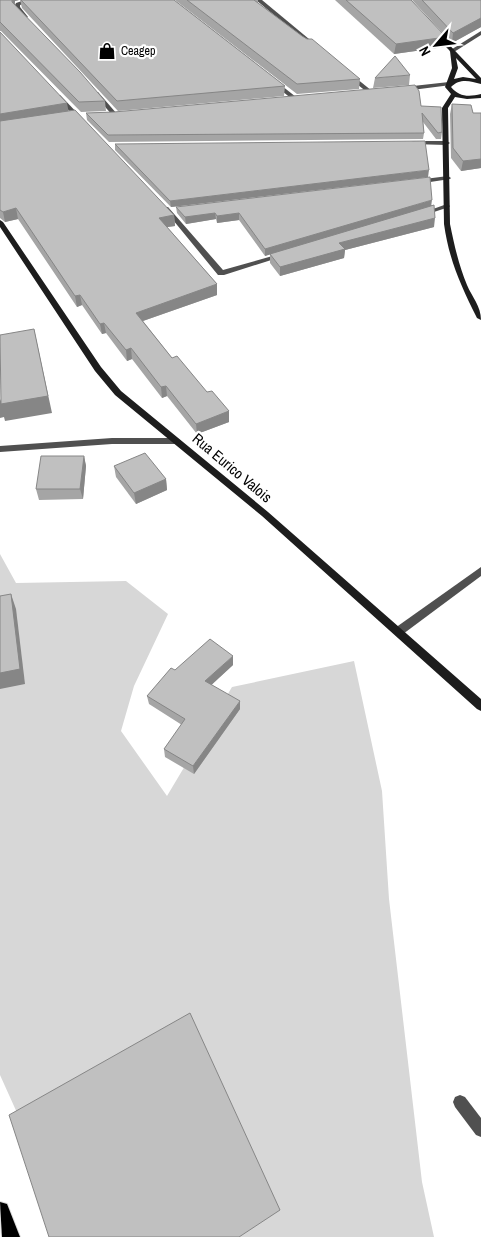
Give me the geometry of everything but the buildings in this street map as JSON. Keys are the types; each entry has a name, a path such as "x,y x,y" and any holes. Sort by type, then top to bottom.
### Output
{"main road":[{"path":"432,29 481,81"},
{"path":"452,51 455,68 448,84 448,89 454,94 466,97 481,96"},
{"path":"448,84 458,79 481,81"},
{"path":"454,94 445,108 448,178 447,206 450,243 456,267 480,314"},
{"name":"Rua Eurico Valois","path":"0,222 98,369 118,393 178,441 399,631 481,706"},
{"path":"0,1211 11,1237"}],"street":[{"path":"28,21 17,7 18,4 30,0"},
{"path":"259,0 318,49"},
{"path":"452,51 481,33"},
{"path":"340,68 370,92"},
{"path":"270,80 294,98"},
{"path":"399,89 448,84"},
{"path":"91,87 115,115"},
{"path":"51,88 89,127"},
{"path":"360,93 380,91"},
{"path":"284,99 303,98"},
{"path":"105,115 125,114"},
{"path":"68,116 86,115"},
{"path":"408,143 447,143"},
{"path":"409,183 448,178"},
{"path":"162,204 221,273 287,254"},
{"path":"410,217 447,206"},
{"path":"168,211 178,210"},
{"path":"0,449 112,441 178,441"},
{"path":"399,631 481,572"},
{"path":"460,1102 481,1130"}],"shaded area":[{"path":"0,554 16,583 126,581 168,614 134,686 121,731 167,796 232,687 354,661 382,791 389,899 422,1182 434,1237 73,1237 0,1075"}],"place":[{"name":"Ceagep","path":"107,51"}]}
